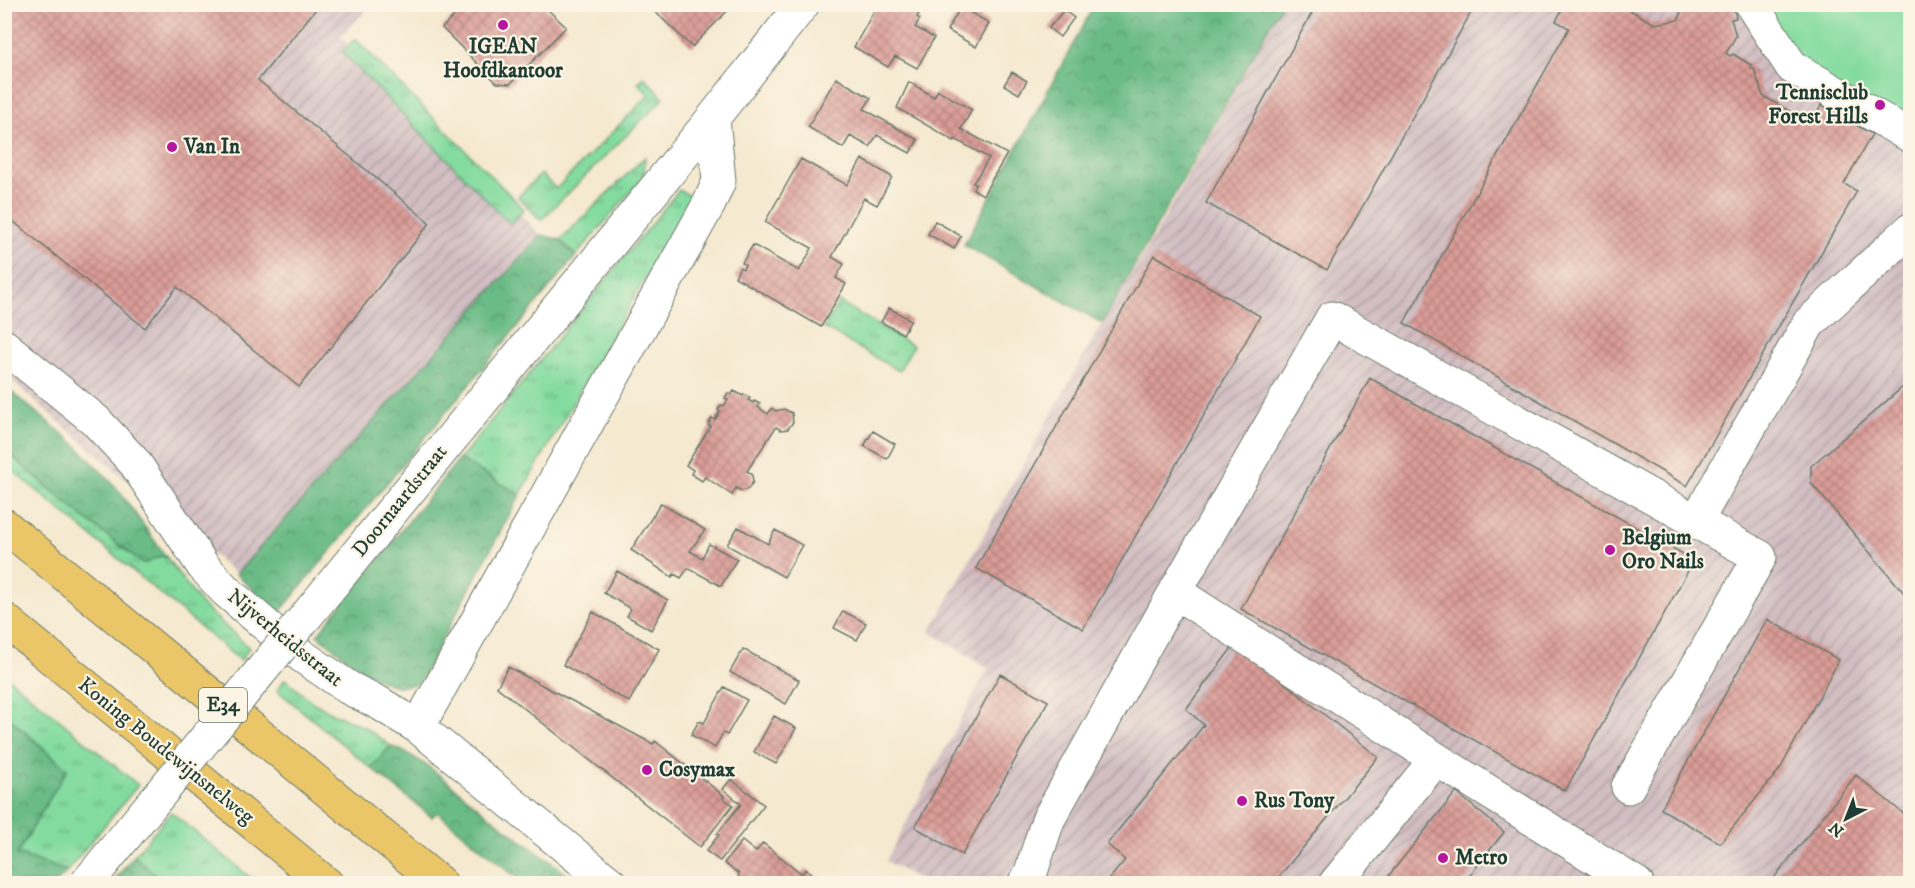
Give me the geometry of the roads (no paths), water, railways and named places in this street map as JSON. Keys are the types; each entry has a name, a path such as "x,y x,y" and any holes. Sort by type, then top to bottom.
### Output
{"highway":[{"name":"E34","path":"4,525 441,884"},
{"name":"Koning Boudewijnsnelweg","path":"4,619 327,884"}],"street":[{"name":"Doornaardstraat","path":"86,884 713,118 803,4"},
{"path":"1751,4 1792,67 1911,136"},
{"path":"418,727 709,204 719,181 713,118"},
{"path":"1697,520 1809,323 1911,230"},
{"path":"1024,884 1030,875 1048,820 1332,318 1760,557 1628,787"},
{"name":"Nijverheidsstraat","path":"4,346 95,420 135,463 203,566 226,591 302,656 349,688 418,727 611,884"},
{"path":"1175,592 1637,884"},
{"path":"1335,884 1436,759"}],"place":[{"name":"IGEAN Hoofdkantoor","path":"503,25"},
{"name":"Tennisclub Forest Hills","path":"1880,105"},
{"name":"Van In","path":"172,147"},
{"name":"Belgium Oro Nails","path":"1610,550"},
{"name":"Cosymax","path":"647,770"},
{"name":"Rus Tony","path":"1242,801"},
{"name":"Metro","path":"1443,858"}]}
